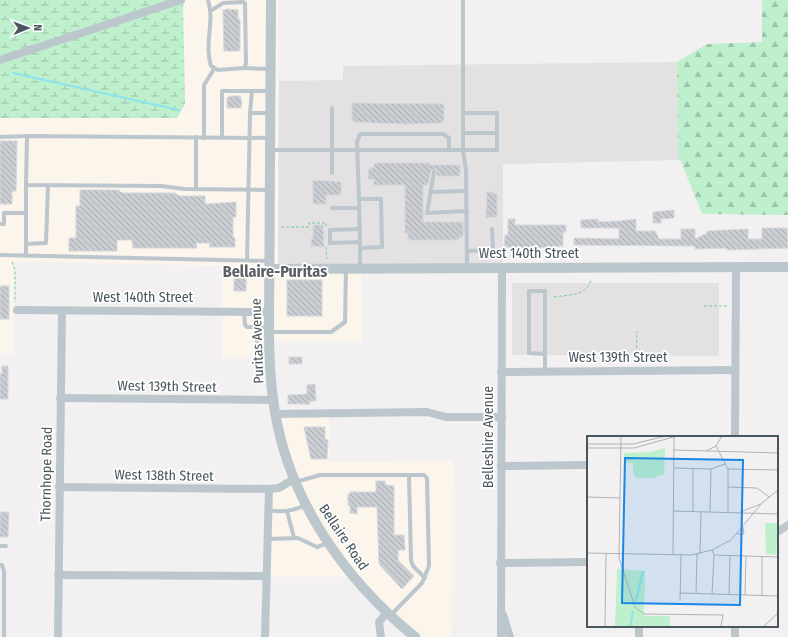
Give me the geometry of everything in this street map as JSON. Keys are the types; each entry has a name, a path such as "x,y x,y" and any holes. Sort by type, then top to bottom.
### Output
{"street":[{"path":"0,60 181,0"},
{"name":"Puritas Avenue","path":"271,0 269,350 275,414 295,480"},
{"name":"West 140th Street","path":"269,265 346,268 788,267"},
{"name":"Belleshire Avenue","path":"501,637 502,267"},
{"path":"735,436 736,267"},
{"name":"West 140th Street","path":"16,307 62,311 269,312"},
{"name":"Thornhope Road","path":"58,637 62,311"},
{"name":"West 139th Street","path":"501,372 546,370 735,370"},
{"name":"West 139th Street","path":"60,398 273,400"},
{"path":"275,414 427,412 446,417 502,417"},
{"path":"501,466 587,466"},
{"path":"265,637 269,489 279,488 295,480"},
{"name":"Bellaire Road","path":"295,480 306,505 328,543 355,580 389,614 415,637"},
{"name":"West 138th Street","path":"59,487 269,489"},
{"path":"778,531 788,525"},
{"path":"500,563 587,562"},
{"path":"58,575 266,576"},
{"name":"Belleshire Avenue","path":"501,607 510,637"},
{"path":"380,637 379,622 389,614"}],"lane":[{"path":"208,0 212,10"},
{"path":"463,0 463,150 467,212 467,268"},
{"path":"214,69 211,66 209,57 209,18 212,10 223,3 243,2 245,3 246,64 244,68"},
{"path":"214,69 271,69"},
{"path":"204,138 204,85 214,69"},
{"path":"222,138 222,91 271,91"},
{"path":"247,261 248,138 252,91"},
{"path":"332,108 332,173"},
{"path":"250,113 271,113"},
{"path":"271,150 497,150 497,113 463,113"},
{"path":"463,133 497,133"},
{"path":"360,268 357,149 360,134 443,134 449,138 449,150"},
{"path":"0,136 271,138"},
{"path":"26,256 27,136"},
{"path":"196,137 196,189"},
{"path":"434,172 427,213 467,212"},
{"path":"26,185 161,186 196,189 270,190"},
{"path":"26,244 46,243 48,185"},
{"path":"431,192 466,192"},
{"path":"359,199 381,199 382,247 360,248"},
{"path":"332,208 359,208"},
{"path":"0,224 4,224 4,213 26,213"},
{"path":"360,229 330,230 330,243 360,242"},
{"path":"467,251 493,250 492,229"},
{"path":"0,255 247,261 269,265"},
{"path":"244,311 245,325 247,327 331,332 345,322 346,268"},
{"path":"545,354 529,353 529,291 545,291 546,370"},
{"path":"257,327 257,349 269,350"},
{"path":"295,480 320,475 424,474 428,481 429,566 425,578 416,590 389,614"},
{"path":"409,475 411,560 413,566 425,578"},
{"path":"268,510 287,511 306,505"},
{"path":"287,511 294,538"},
{"path":"267,539 294,538 303,540 317,547 328,543"},
{"path":"0,546 6,546"},
{"path":"0,565 2,565 4,571 4,637"}],"path":[{"path":"281,227 309,227 309,223 326,223 326,230"},
{"path":"326,245 327,259"},
{"path":"12,255 15,270 16,307"},
{"path":"554,297 584,292 590,284 591,279"},
{"path":"704,306 731,306"},
{"path":"636,364 637,331"}],"shaded area":[{"path":"183,0 278,0 278,264 361,265 362,341 273,341 273,358 222,357 222,266 10,261 14,269 13,354 0,353 0,118 177,118 185,104"},
{"path":"677,62 678,154 681,160 503,164 503,265 278,265 279,81 343,80 343,66"},
{"path":"512,283 719,283 719,356 512,355"},
{"path":"277,415 329,415 329,462 453,461 452,637 424,637 380,601 357,577 270,577 272,486 277,486 295,474"}],"green space":[{"path":"0,0 183,0 185,104 177,118 0,118"},
{"path":"762,0 788,0 788,215 702,214 678,154 677,62 707,44 762,42"}],"building":[{"path":"223,10 238,10 238,18 240,20 240,51 224,51"},
{"path":"230,96 240,96 242,102 241,108 227,108 227,98"},
{"path":"352,103 444,104 444,121 441,123 403,124 354,122 354,120 352,120"},
{"path":"0,141 17,141 16,191 12,191 12,204 0,204"},
{"path":"374,163 429,163 429,165 460,165 460,176 437,176 436,170 431,170 428,185 423,185 423,222 463,222 463,237 459,237 459,240 408,240 408,233 405,233 405,185 374,185 374,179 368,179 369,168 374,168"},
{"path":"313,180 341,182 341,195 326,195 326,204 313,204"},
{"path":"80,190 118,190 122,193 175,193 179,196 205,196 205,204 236,202 236,217 233,217 233,238 235,238 235,247 209,247 210,243 196,243 197,248 133,248 132,240 117,240 117,251 69,251 69,238 76,238 76,206 80,206"},
{"path":"487,192 497,194 497,217 486,218"},
{"path":"674,210 674,218 661,219 661,223 653,223 653,212"},
{"path":"508,219 515,219 515,225 566,225 566,232 563,232 563,246 537,248 504,247 505,235 508,235"},
{"path":"598,219 598,222 636,219 636,231 655,231 659,239 681,239 681,229 695,229 695,239 707,233 707,231 748,229 748,239 762,239 762,228 787,228 788,248 727,250 727,248 695,249 695,246 574,245 574,238 619,239 619,228 581,228 581,220"},
{"path":"313,225 323,225 324,247 311,246 311,239 313,239"},
{"path":"234,276 246,276 246,291 234,291"},
{"path":"287,280 322,280 322,316 287,316"},
{"path":"0,286 9,286 9,319 0,319"},
{"path":"289,357 302,357 302,364 289,364"},
{"path":"2,366 8,366 8,399 0,399 0,374 2,374"},
{"path":"315,384 316,401 310,401 310,404 288,404 288,395 307,394 307,385"},
{"path":"304,427 325,427 325,439 328,440 327,459 311,459"},
{"path":"376,481 385,481 385,485 394,486 394,535 404,535 405,550 398,550 398,560 414,576 402,589 379,564 377,507 357,507 357,514 350,513 350,505 348,505 348,494 350,494 350,492 376,492"},
{"path":"0,512 9,512 8,537 0,537"}],"waterway":[{"path":"13,73 179,110"}],"district":[{"name":"Bellaire-Puritas","path":"275,271"}]}
